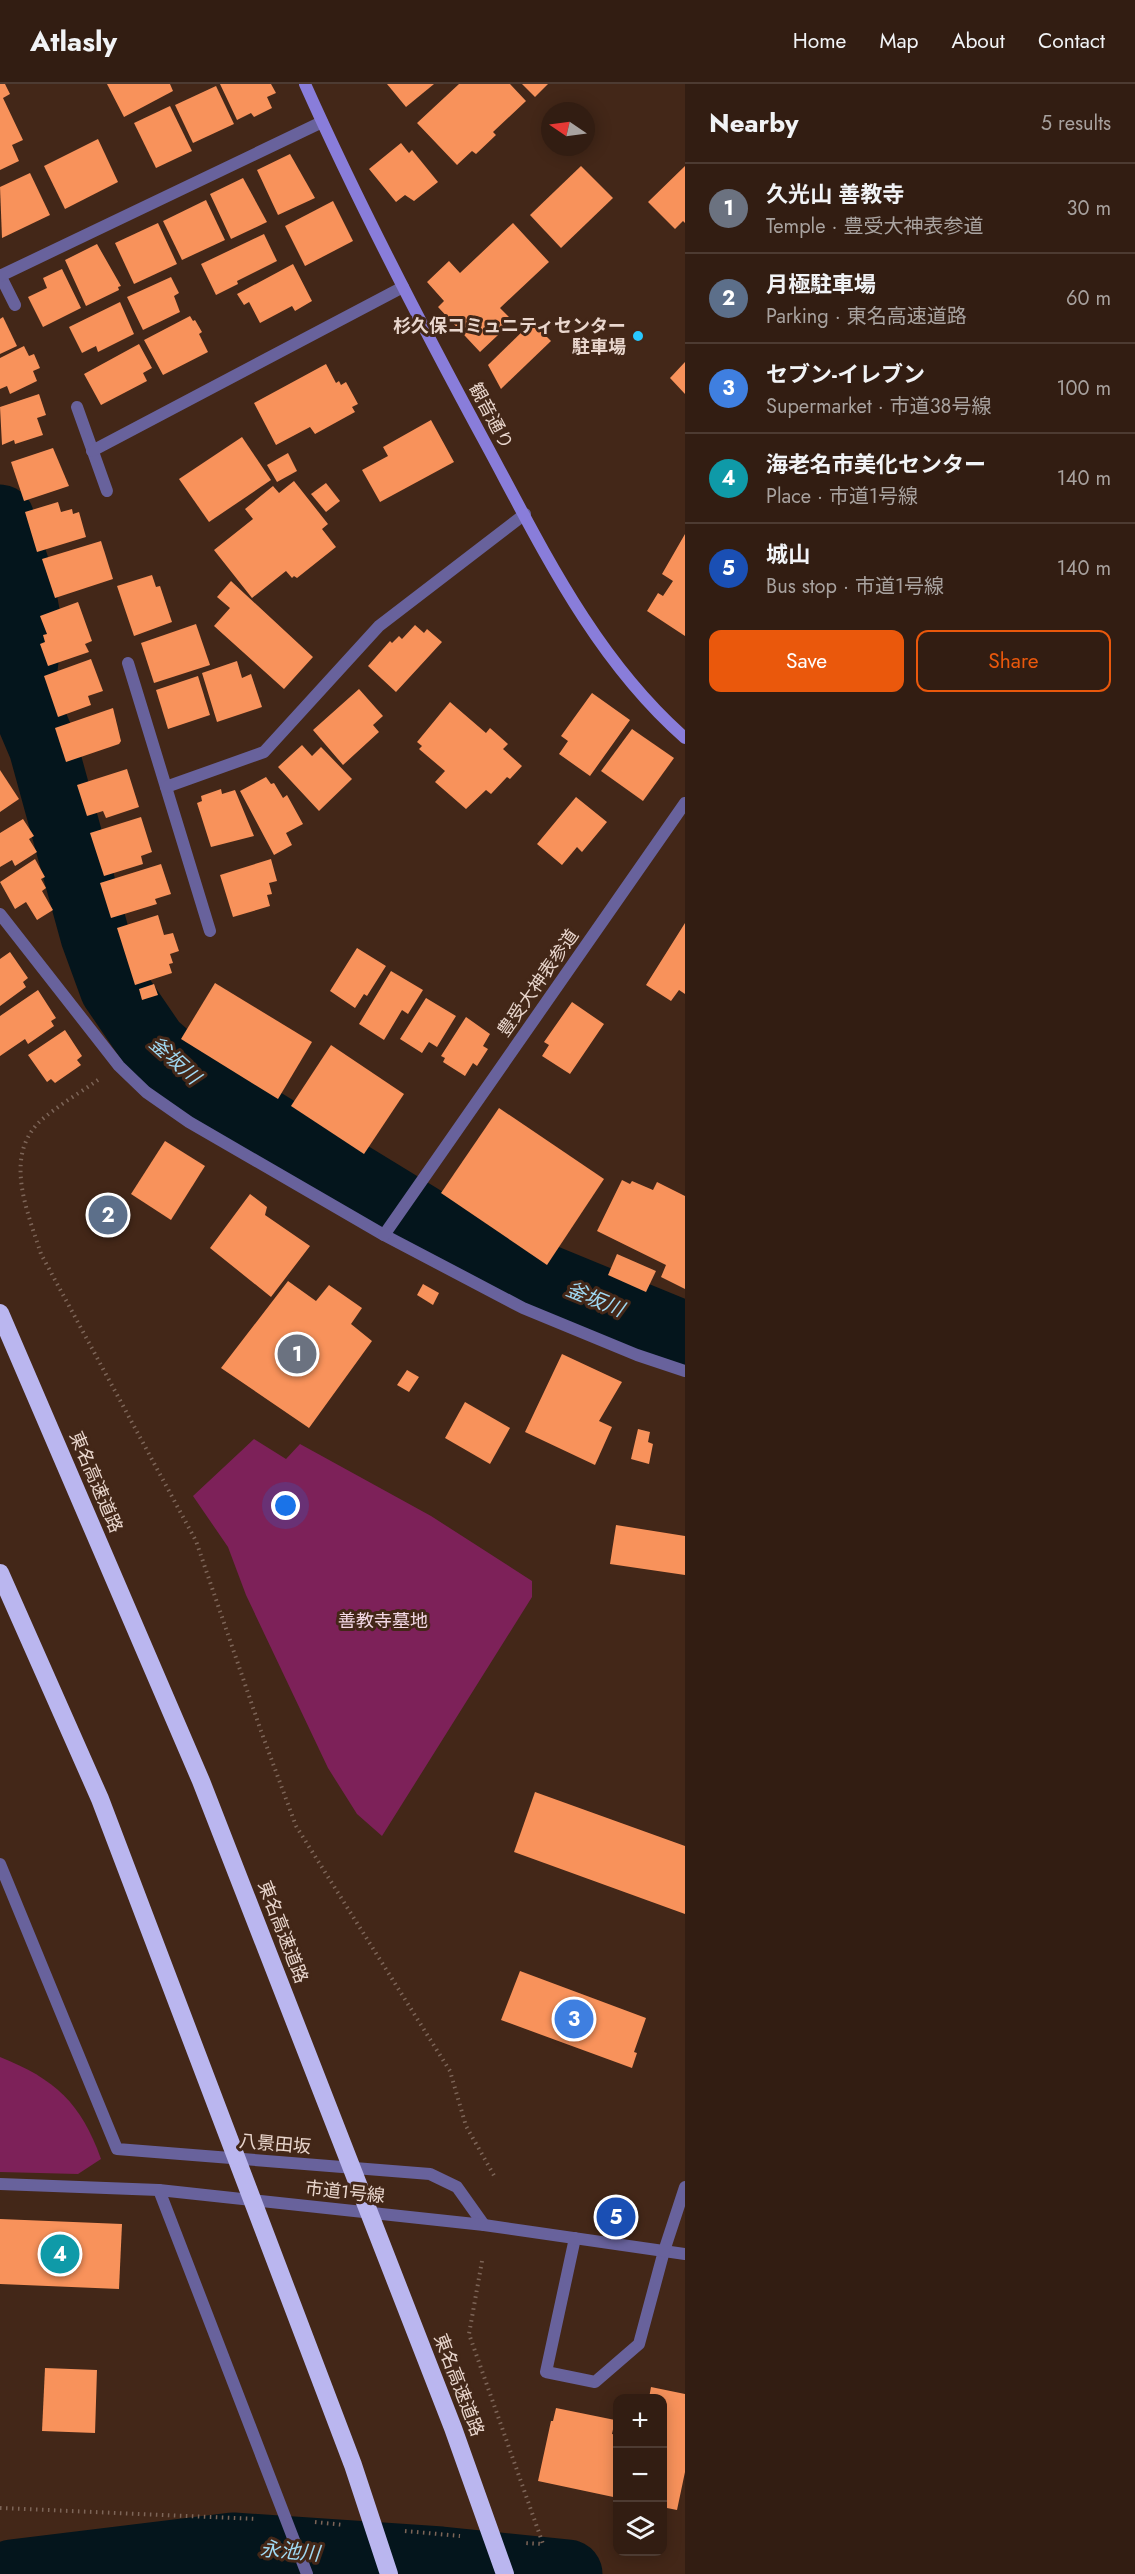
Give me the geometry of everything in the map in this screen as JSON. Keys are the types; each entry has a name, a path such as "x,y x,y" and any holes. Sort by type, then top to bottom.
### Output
{"highway":[{"name":"東名高速道路","path":"0,1313 201,1781 453,2428 505,2574"},
{"path":"0,1573 100,1799 353,2465 389,2574"}],"main road":[{"name":"観音通り","path":"305,84 403,287 581,616 601,646 655,712 685,738"}],"street":[{"path":"15,305 0,276 322,122"},
{"path":"92,451 403,287"},
{"path":"77,407 107,491"},
{"path":"166,787 264,752 379,626 525,514"},
{"path":"128,663 210,931"},
{"name":"豊受大神表参道","path":"387,1231 685,803"},
{"path":"0,914 119,1066 146,1092 189,1122 524,1308 637,1355 685,1371"},
{"name":"八景田坂","path":"0,1864 117,2149 430,2174 457,2187 484,2225"},
{"name":"市道1号線","path":"0,2184 159,2190 484,2225 685,2253"},
{"path":"575,2238 546,2372 595,2382 639,2344 664,2251 685,2187"},
{"path":"159,2190 307,2574"}],"path":[{"path":"119,1066 43,1118 23,1145 19,1167 27,1209 41,1254 196,1541 296,1826 450,2071 466,2126 496,2179"},
{"path":"0,2508 287,2520"}],"green space":[{"name":"善教寺墓地","path":"254,1439 286,1459 300,1444 431,1516 532,1581 532,1597 382,1836 357,1814 328,1768 246,1595 228,1547 193,1496"},
{"path":"0,2057 36,2074 64,2095 85,2123 101,2159 78,2174 0,2172"}],"building":[{"path":"0,84 5,84 10,94 3,98 23,140 12,145 19,161 0,170"},
{"path":"107,84 170,84 173,91 124,117"},
{"path":"220,84 271,84 276,93 267,97 272,108 254,117 251,113 237,120"},
{"path":"387,84 434,84 406,107"},
{"path":"459,84 510,84 526,101 493,132 496,135 476,154 472,151 457,165 417,123"},
{"path":"522,84 548,84 535,97"},
{"path":"216,86 234,124 193,143 175,105"},
{"path":"170,106 192,151 156,168 134,123"},
{"path":"98,139 118,182 65,209 44,166"},
{"path":"401,143 409,153 412,150 438,182 414,201 405,195 396,202 369,169"},
{"path":"290,154 315,198 278,215 257,170"},
{"path":"581,166 613,198 561,248 530,215"},
{"path":"685,166 685,223 683,221 675,229 648,202"},
{"path":"30,173 50,215 2,238 0,187"},
{"path":"243,178 267,222 231,239 210,194"},
{"path":"206,200 225,240 182,260 163,221"},
{"path":"333,201 353,241 305,266 285,226"},
{"path":"158,223 177,264 134,284 115,243"},
{"path":"513,223 549,262 500,308 513,321 480,352 438,307 444,301 427,282 449,261 460,273"},
{"path":"264,234 277,261 237,281 238,284 216,295 201,264"},
{"path":"97,244 121,286 118,287 119,290 86,306 65,260"},
{"path":"293,264 312,301 295,311 292,306 260,323 249,302 244,305 237,294"},
{"path":"62,269 81,308 43,327 28,297 47,288 43,278"},
{"path":"171,277 179,293 174,296 180,312 143,330 127,297"},
{"path":"120,302 134,334 98,352 96,346 82,353 69,327"},
{"path":"190,316 202,332 199,334 208,352 163,375 144,340"},
{"path":"3,317 17,346 0,354 0,319"},
{"path":"532,322 551,341 501,389 488,365"},
{"path":"139,344 152,368 143,373 147,381 101,405 84,374"},
{"path":"24,346 29,356 34,354 40,368 33,371 37,381 10,394 7,386 0,389 0,358"},
{"path":"685,362 685,394 670,378"},
{"path":"326,364 336,383 339,381 341,385 346,382 358,404 352,407 355,412 315,434 310,427 276,445 254,403"},
{"path":"39,394 46,415 37,418 43,435 15,444 14,440 2,445 0,407"},
{"path":"431,420 454,462 380,502 362,470 388,456 383,447"},
{"path":"242,437 271,480 209,522 179,479"},
{"path":"53,448 69,486 24,501 11,462"},
{"path":"288,453 297,471 277,482 267,465"},
{"path":"294,481 328,524 322,529 336,547 297,578 294,576 292,578 286,571 252,598 214,550 253,519 245,509 273,486 279,493"},
{"path":"326,483 340,501 326,512 311,494"},
{"path":"58,502 61,512 72,509 73,514 79,512 86,537 37,552 25,512"},
{"path":"685,534 685,636 647,611 658,593 663,596 673,581 662,574"},
{"path":"101,541 113,579 55,598 42,559"},
{"path":"152,575 156,587 160,586 172,622 134,636 117,586"},
{"path":"231,581 313,657 284,689 214,626 230,608 217,597"},
{"path":"78,602 92,641 85,644 89,652 48,666 40,644 45,642 43,635 47,634 40,616"},
{"path":"196,624 210,665 154,683 141,643"},
{"path":"415,625 424,633 427,629 442,642 396,692 368,666 390,641 392,643 399,636 402,639"},
{"path":"91,659 103,691 88,696 91,705 58,717 44,676"},
{"path":"237,661 242,678 251,674 262,707 217,722 202,673"},
{"path":"198,676 210,715 168,729 156,690"},
{"path":"359,689 383,716 373,725 379,732 343,765 313,730"},
{"path":"592,693 630,720 590,776 559,754 568,741 561,736"},
{"path":"450,702 486,733 490,728 508,744 503,749 522,766 510,779 507,777 491,794 486,790 466,809 435,782 445,771 419,749 422,746 417,742"},
{"path":"113,708 121,741 119,744 66,762 55,728"},
{"path":"632,729 674,758 643,801 601,771"},
{"path":"302,745 312,756 321,747 352,779 319,811 278,767"},
{"path":"127,769 139,807 106,818 103,811 87,816 77,785"},
{"path":"0,770 19,799 0,812"},
{"path":"266,777 271,784 274,783 283,798 287,795 303,824 286,833 292,845 274,855 240,791"},
{"path":"221,789 222,794 235,790 254,836 211,847 197,803 202,801 201,796"},
{"path":"576,797 607,822 582,852 577,847 562,865 537,844"},
{"path":"141,817 152,852 141,856 143,864 104,876 90,833"},
{"path":"23,819 34,836 29,839 37,852 15,866 12,860 0,867 0,833"},
{"path":"35,859 45,877 41,879 46,888 42,891 53,910 37,920 26,902 15,909 0,882"},
{"path":"271,859 277,881 269,883 272,894 267,895 270,906 233,917 220,875"},
{"path":"161,864 171,894 155,899 157,904 111,918 100,883"},
{"path":"158,915 164,935 173,933 179,951 170,954 173,963 169,964 172,973 135,985 117,928"},
{"path":"685,923 685,994 679,990 671,1001 646,985"},
{"path":"357,948 386,966 367,996 364,994 355,1008 330,991"},
{"path":"10,952 28,978 23,982 26,987 0,1006 0,959"},
{"path":"391,971 423,990 408,1014 402,1010 384,1040 359,1024"},
{"path":"215,983 312,1042 278,1099 181,1039"},
{"path":"154,984 158,995 142,1000 139,989"},
{"path":"38,990 56,1018 51,1021 54,1026 28,1044 25,1039 0,1056 0,1016"},
{"path":"426,998 456,1016 437,1047 429,1042 422,1053 400,1039"},
{"path":"572,1002 604,1024 570,1074 542,1056 549,1045 544,1042"},
{"path":"466,1017 490,1034 483,1046 488,1049 477,1066 473,1063 465,1076 443,1062 445,1058 441,1056"},
{"path":"65,1030 82,1056 77,1060 81,1065 55,1083 51,1079 47,1082 28,1055"},
{"path":"331,1045 404,1094 364,1154 291,1106"},
{"path":"499,1108 604,1179 547,1265 441,1193"},
{"path":"165,1141 205,1166 171,1220 131,1194"},
{"path":"622,1180 630,1184 632,1181 653,1190 657,1182 685,1196 685,1289 661,1277 666,1265 597,1231"},
{"path":"250,1194 267,1207 265,1215 310,1246 271,1297 210,1248"},
{"path":"617,1254 656,1271 646,1292 608,1275"},
{"path":"288,1281 316,1301 329,1285 362,1308 351,1324 372,1341 309,1428 221,1368"},
{"path":"423,1284 439,1293 433,1305 417,1295"},
{"path":"562,1354 622,1382 599,1421 612,1427 595,1465 525,1432"},
{"path":"407,1370 419,1377 409,1392 397,1385"},
{"path":"465,1402 510,1428 490,1464 445,1438"},
{"path":"638,1429 650,1432 648,1442 653,1444 649,1464 631,1459"},
{"path":"616,1525 685,1536 685,1575 610,1564"},
{"path":"535,1792 685,1846 685,1914 514,1852"},
{"path":"520,1971 646,2018 634,2052 637,2053 632,2068 501,2020"},
{"path":"0,2219 122,2224 119,2289 0,2284"},
{"path":"45,2368 97,2370 95,2433 42,2431"},
{"path":"651,2387 685,2394 685,2472 677,2510 667,2508 667,2394 650,2394"},
{"path":"556,2408 613,2420 613,2497 538,2481 551,2421 553,2421"}],"waterway":[{"name":"釜坂川","path":"0,519 19,580 28,628 20,693 43,747 95,936 114,988 153,1045 191,1078 426,1222 524,1270 685,1336"},
{"name":"永池川","path":"12,2574 233,2547 441,2561 568,2574"}],"place":[{"name":"杉久保コミュニティセンター 駐車場","path":"638,336"},
{"name":"月極駐車場","path":"108,1215"},
{"name":"久光山 善教寺","path":"297,1354"},
{"name":"セブン-イレブン","path":"574,2019"},
{"name":"城山","path":"616,2217"},
{"name":"海老名市美化センター","path":"60,2254"}]}
